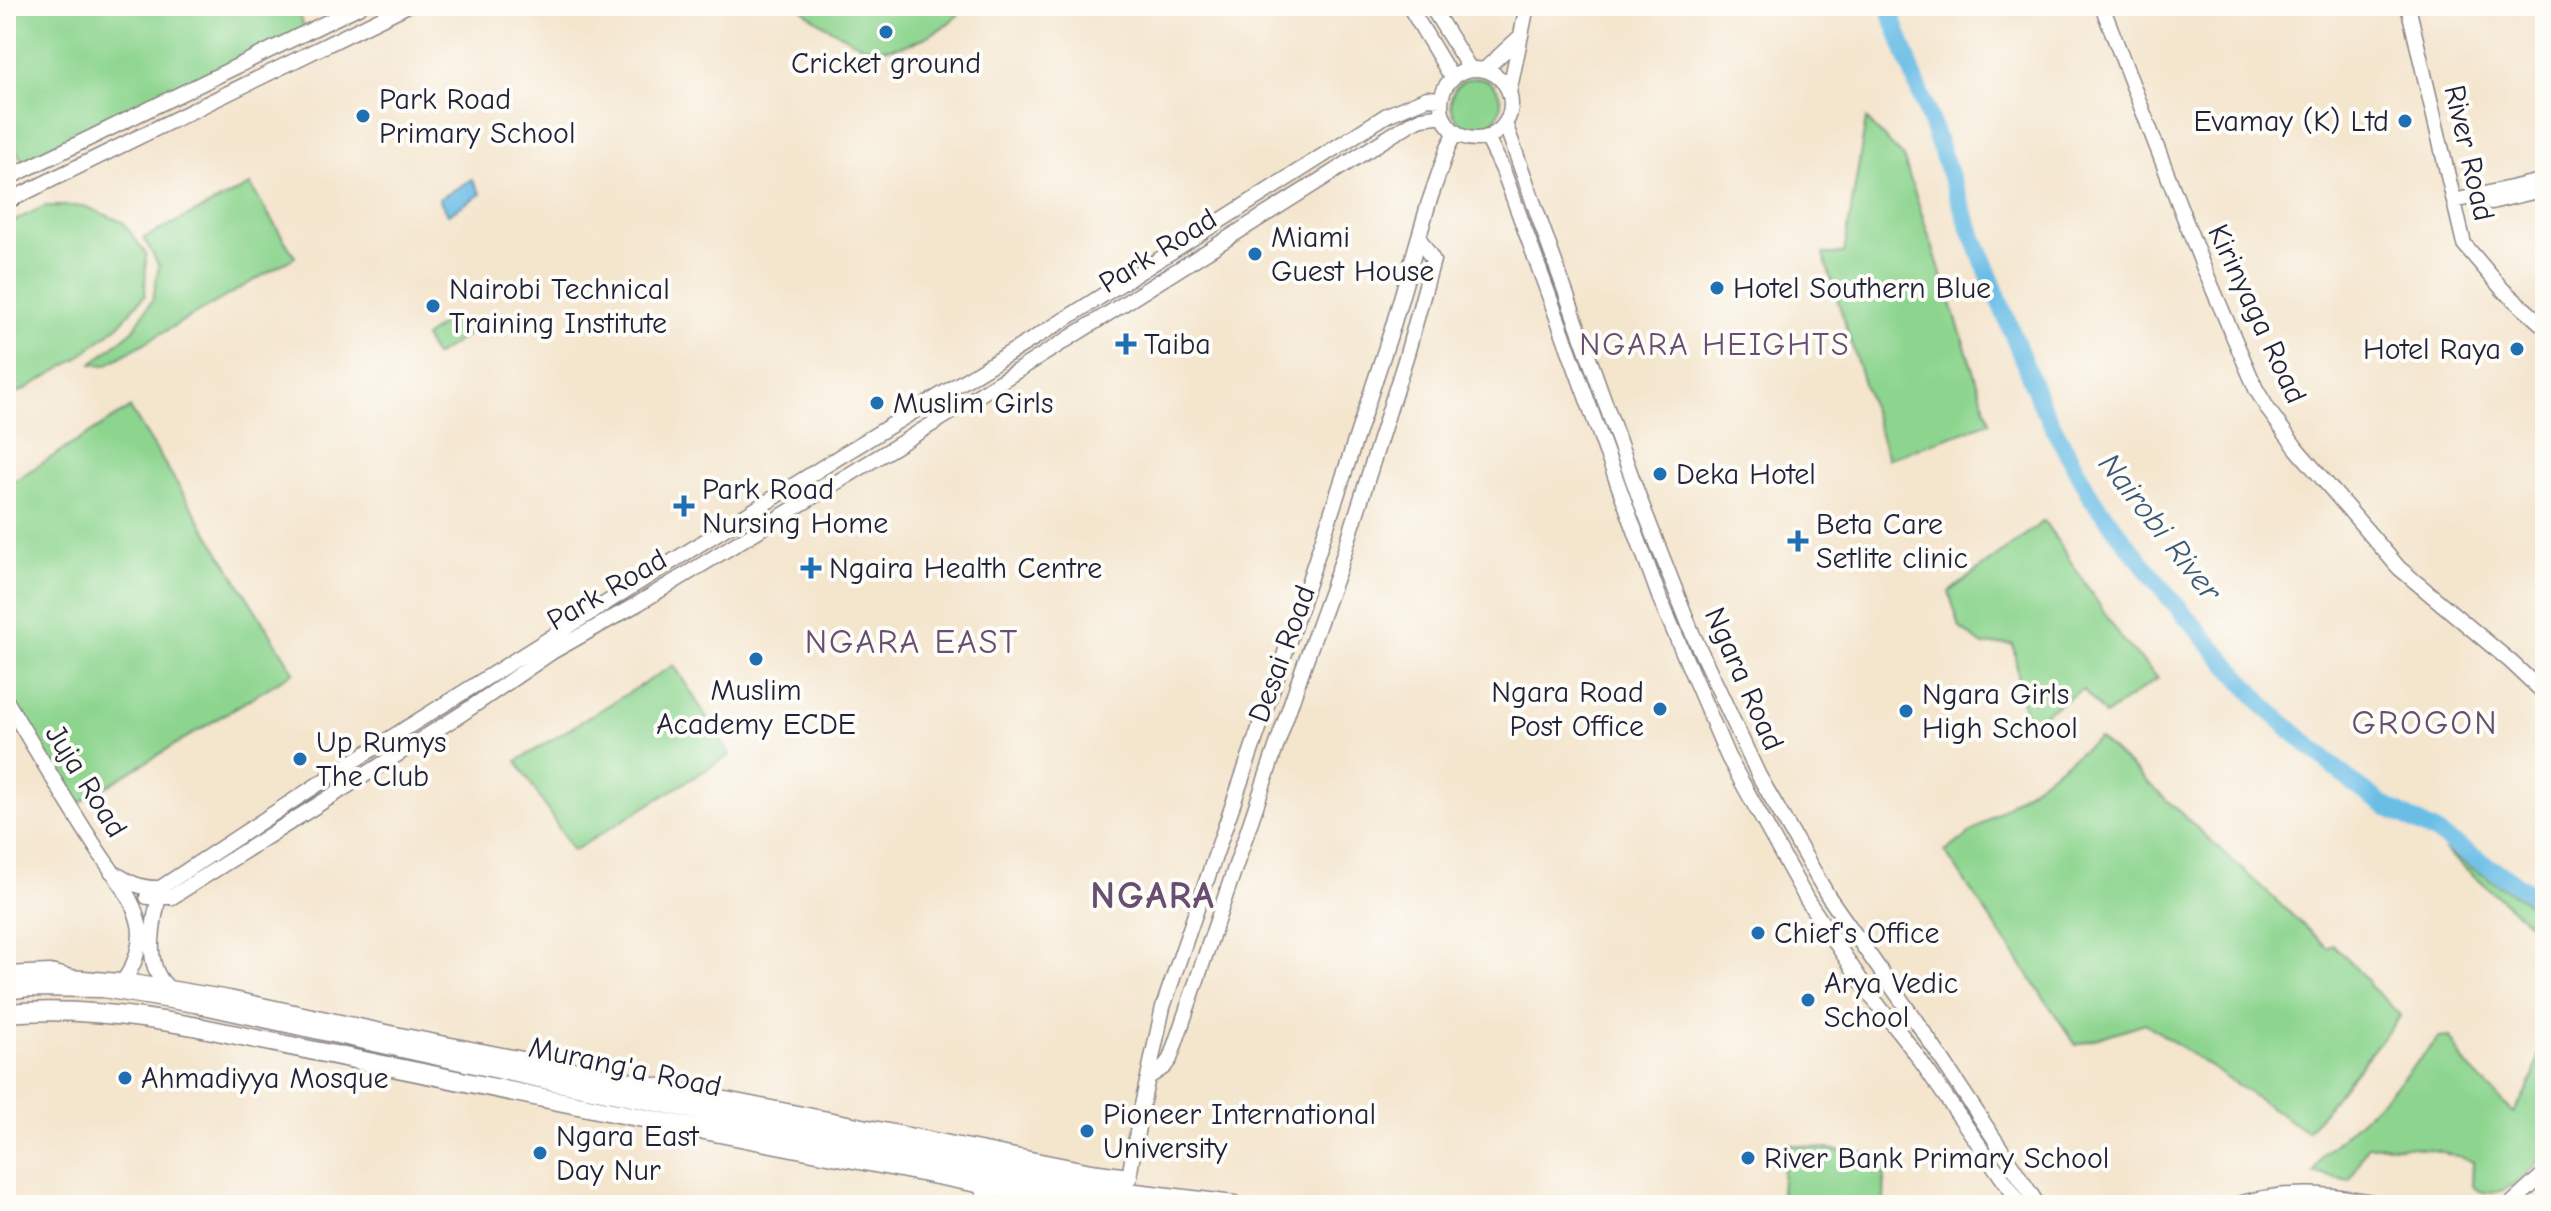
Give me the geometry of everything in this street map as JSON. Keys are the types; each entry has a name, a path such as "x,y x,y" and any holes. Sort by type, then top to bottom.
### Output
{"highway":[{"name":"Murang'a Road","path":"6,990 95,984 940,1159 1095,1188 1234,1205"},
{"name":"Murang'a Road","path":"6,1013 82,1011 125,1014 193,1026 607,1111 1091,1205"}],"main road":[{"path":"6,179 360,6"},
{"path":"6,202 406,6"},
{"path":"1409,6 1452,78"},
{"path":"1431,6 1477,69 1495,74 1509,93 1511,106 1505,123 1487,137 1472,138 1456,132 1443,115 1441,99 1452,78 1477,69 1521,36"},
{"path":"1509,93 1527,6"},
{"name":"Kirinyaga Road","path":"2102,6 2203,266 2256,389 2269,411 2399,568 2545,694"},
{"name":"River Road","path":"2408,6 2464,244 2503,290 2545,327"},
{"name":"Park Road","path":"160,893 352,762 1398,109 1427,98 1441,99"},
{"name":"Park Road","path":"160,893 172,897 463,713 552,652 639,603 933,423 1411,123 1443,115"},
{"name":"Ngara Road","path":"1505,123 1693,635 1759,776 1828,896 1925,1034 2038,1205"},
{"name":"Desai Road","path":"1129,1177 1163,1007 1392,329 1448,147 1456,132"},
{"name":"Ngara Road","path":"1487,137 1503,170 1677,641 1728,757 1807,900 2021,1205"},
{"path":"2455,205 2545,180"},
{"path":"2455,205 2545,189"},
{"name":"Desai Road","path":"1149,1077 1170,1059 1349,538 1433,260 1419,238"},
{"path":"1600,436 1616,429"},
{"path":"1325,530 1349,538"},
{"name":"Juja Road","path":"6,700 124,889 139,922 140,936 130,970 121,983"},
{"path":"111,871 137,886 160,893"},
{"path":"124,889 140,896 160,893"},
{"path":"160,893 153,927 153,954 159,977 170,989"},
{"path":"6,975 50,973 95,984"},
{"name":"Murang'a Road","path":"95,984 121,983 170,989 1091,1172 1129,1177"},
{"path":"2510,1205 2545,1173"},
{"path":"979,1183 993,1205"},
{"path":"2234,1205 2266,1196 2320,1194 2387,1205"}],"green space":[{"path":"6,6 294,6 307,32 26,169 6,129"},
{"name":"Cricket ground","path":"799,6 967,6 925,37 900,46 874,49 835,31"},
{"path":"1476,78 1494,85 1501,103 1494,121 1476,128 1458,121 1451,103 1458,85"},
{"path":"1866,119 1903,157 1990,422 1888,459 1823,254 1844,254"},
{"path":"250,185 295,257 106,365 92,364 133,330 153,299 159,266 144,238"},
{"path":"45,206 84,206 123,222 146,254 145,295 120,324 77,359 20,392 6,393 6,225"},
{"path":"455,316 467,335 435,356 424,337"},
{"path":"130,408 294,672 71,808 6,700 6,486"},
{"path":"2044,521 2123,641 2158,678 2105,715 2083,689 2026,725 2013,644 1983,645 1960,628 1949,592"},
{"path":"674,665 730,755 573,851 517,761"},
{"path":"2099,738 2328,948 2333,944 2369,982 2368,985 2401,1015 2307,1132 2145,1023 2076,1045 1945,852"},
{"path":"2444,850 2545,914 2545,937"},
{"path":"2545,1029 2544,1155 2512,1186 2492,1193 2482,1191 2472,1186 2473,1162 2422,1148 2393,1146 2367,1146 2350,1181 2314,1173 2323,1155 2383,1099 2439,1038 2450,1037 2466,1065 2514,1113 2533,1078"},
{"path":"1785,1144 1885,1156 1884,1205 1780,1205"}],"water":[{"path":"472,179 481,194 448,214 439,199"}],"waterway":[{"name":"Nairobi River","path":"1888,6 1966,218 2040,402 2092,499 2169,597 2267,709 2354,784 2387,807 2433,831 2545,902"}],"place":[{"name":"Cricket ground","path":"886,32"},
{"name":"Park Road Primary School","path":"363,116"},
{"name":"Evamay (K) Ltd","path":"2405,121"},
{"name":"Miami Guest House","path":"1255,254"},
{"name":"Hotel Southern Blue","path":"1717,288"},
{"name":"Nairobi Technical Training Institute","path":"433,306"},
{"name":"Taiba","path":"1126,344"},
{"name":"Hotel Raya","path":"2517,349"},
{"name":"Muslim Girls","path":"877,403"},
{"name":"Deka Hotel","path":"1660,474"},
{"name":"Park Road Nursing Home","path":"684,506"},
{"name":"Beta Care Setlite clinic","path":"1798,541"},
{"name":"Ngaira Health Centre","path":"811,568"},
{"name":"Muslim Academy ECDE","path":"756,659"},
{"name":"Ngara Road Post Office","path":"1660,709"},
{"name":"Ngara Girls High School","path":"1906,711"},
{"name":"Up Rumys The Club","path":"300,759"},
{"name":"Chief's Office","path":"1758,933"},
{"name":"Arya Vedic School","path":"1808,1000"},
{"name":"Ahmadiyya Mosque","path":"125,1078"},
{"name":"Pioneer International University","path":"1087,1131"},
{"name":"Ngara East Day Nur","path":"540,1153"},
{"name":"River Bank Primary School","path":"1748,1158"}],"district":[{"name":"NGARA HEIGHTS","path":"1715,344"},
{"name":"NGARA EAST","path":"912,642"},
{"name":"GROGON","path":"2425,723"},
{"name":"NGARA","path":"1153,896"}]}
